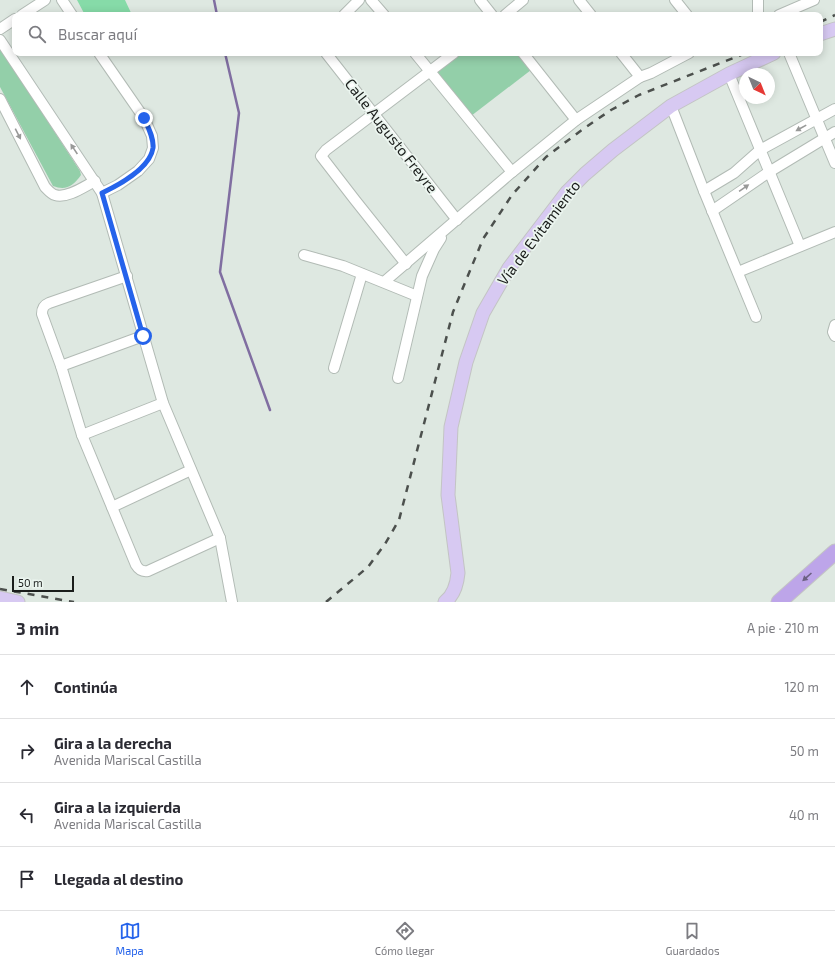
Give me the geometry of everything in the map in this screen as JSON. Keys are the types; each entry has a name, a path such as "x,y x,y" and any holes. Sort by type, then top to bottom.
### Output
{"highway":[{"path":"779,602 835,552"}],"main road":[{"path":"823,33 835,29"},
{"name":"Vía de Evitamiento","path":"445,602 453,591 457,582 458,573 448,495 451,427 466,362 484,313 509,268 567,192 585,174 614,150 671,106 729,74 768,56"},
{"path":"0,598 18,602"}],"street":[{"path":"27,12 45,0"},
{"path":"62,0 70,12"},
{"path":"347,12 359,0"},
{"path":"372,0 382,12"},
{"path":"480,0 490,12"},
{"path":"509,12 524,0"},
{"path":"579,0 588,12"},
{"path":"675,0 685,12"},
{"path":"758,0 758,12"},
{"path":"786,12 814,0"},
{"path":"0,29 12,21"},
{"path":"0,40 102,193 163,402 220,538 232,602"},
{"path":"101,56 144,118 152,136 153,148 149,159 138,171 118,185 102,193"},
{"name":"Calle Augusto Freyre","path":"328,56 457,220"},
{"path":"418,56 512,172"},
{"path":"406,264 321,156 326,150 450,56"},
{"path":"524,56 576,120"},
{"path":"623,56 640,77"},
{"path":"384,282 512,172 576,120 640,77 651,73 683,56"},
{"path":"790,56 835,163"},
{"path":"729,74 800,246"},
{"path":"0,99 45,187 50,193 56,196 70,194 95,181"},
{"path":"671,106 704,191 756,316"},
{"path":"704,191 734,173 760,150 835,109"},
{"path":"712,210 769,172 835,132"},
{"path":"398,378 422,276 439,240 457,220"},
{"path":"738,272 835,232"},
{"path":"304,255 362,274 417,296"},
{"path":"334,368 362,274"},
{"path":"127,276 49,303 44,307 42,314 61,366 82,435 136,565 142,571 148,571 220,538"},
{"path":"835,325 833,332 835,336"},
{"path":"61,366 143,336"},
{"path":"82,435 163,402"},
{"path":"112,508 191,470"}],"green space":[{"path":"0,48 80,171 81,175 72,185 65,188 53,186 0,87"},
{"path":"457,56 521,56 531,70 471,116 436,73"}],"building":[{"path":"77,0 125,0 131,12 83,12"}],"waterway":[{"path":"214,0 216,12"},
{"path":"226,56 239,113 220,272 270,410"}],"railway":[{"path":"823,21 835,15"},
{"path":"326,602 368,567 385,544 399,520 453,312 483,239 512,195 546,157 611,110 639,95 738,56"},
{"path":"0,589 74,602"}],"route":[{"path":"143,336 102,193 118,185 138,171 149,159 153,148 152,136 144,118"}]}
